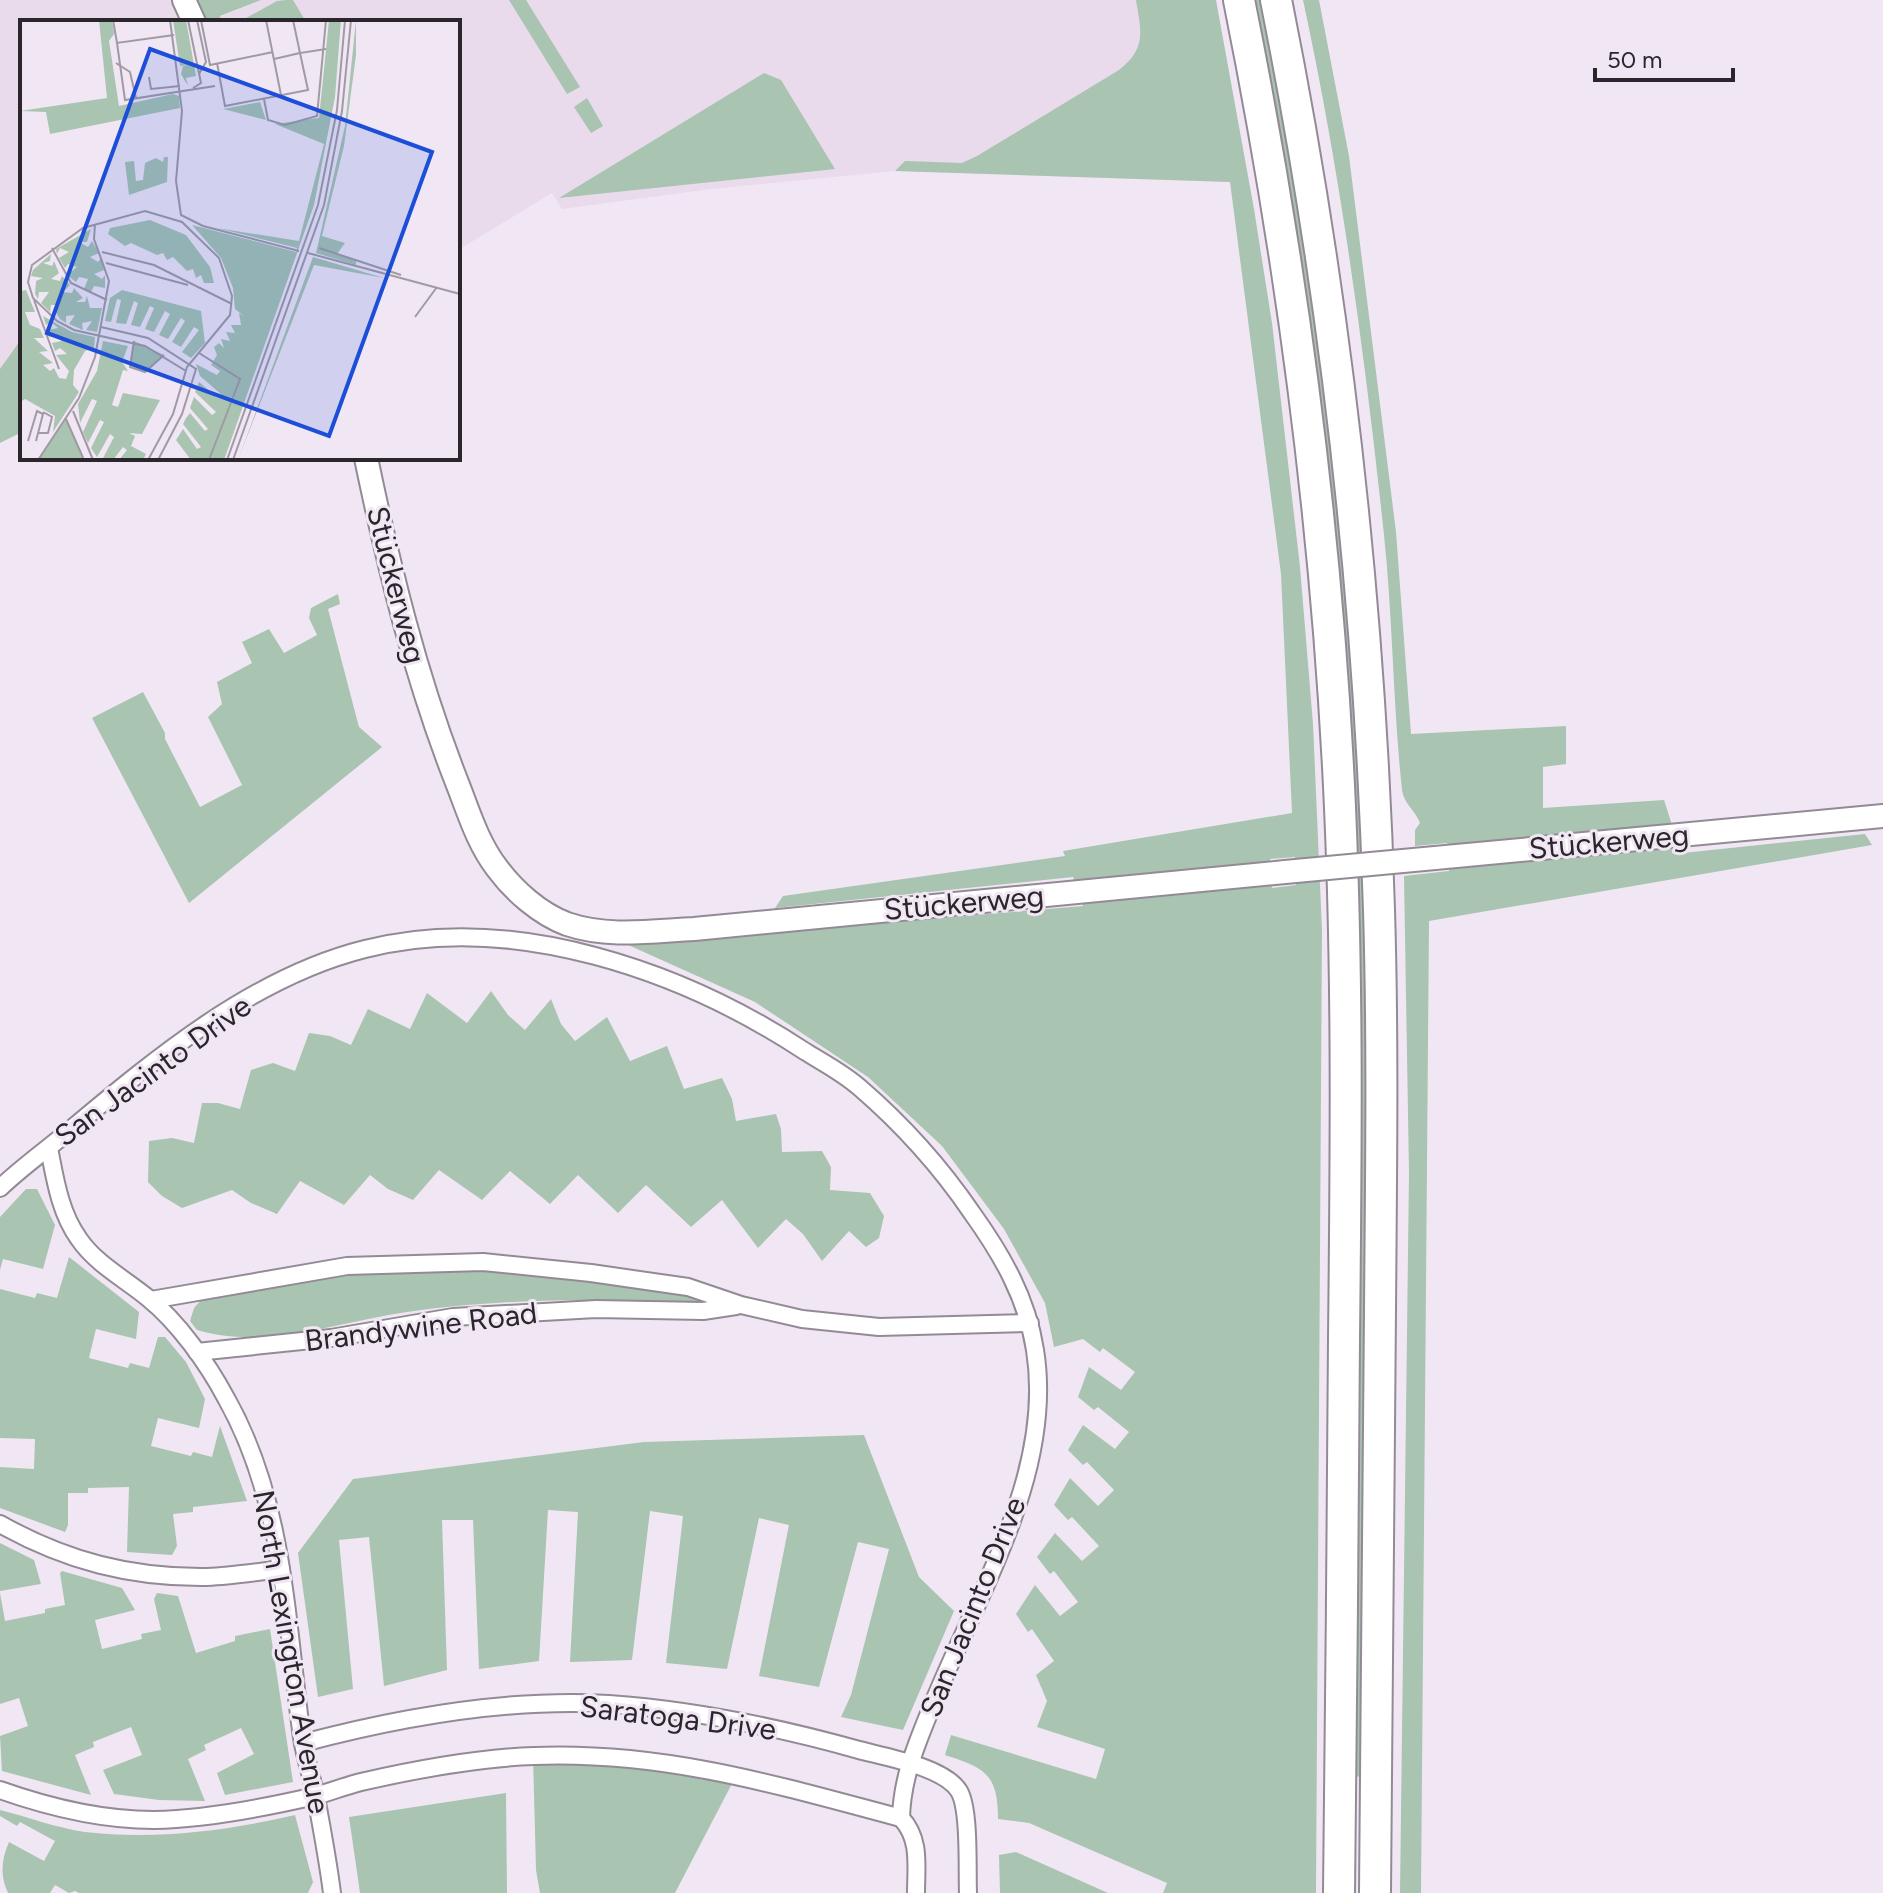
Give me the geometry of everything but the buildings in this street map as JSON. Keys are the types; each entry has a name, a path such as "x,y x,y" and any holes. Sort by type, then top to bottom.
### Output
{"highway":[{"path":"1239,0 1272,180 1302,385 1323,574 1338,782 1346,1030 1339,1893"},
{"path":"1276,0 1309,183 1338,386 1358,561 1374,783 1382,1065 1375,1893"}],"street":[{"path":"184,0 193,20"},
{"name":"Stückerweg","path":"366,460 388,566 409,646 434,724 479,839 496,867 538,909 566,923 604,933 694,929 1883,816"},
{"name":"San Jacinto Drive","path":"0,1188 128,1082 203,1028 268,988 367,948 438,938 506,938 660,975 761,1022 856,1084 916,1141 950,1180 1014,1278 1030,1323 1039,1393 1035,1434 1022,1490 1007,1536 909,1763 902,1793 901,1818"},
{"name":"North Lexington Avenue","path":"49,1148 57,1190 68,1221 80,1240 97,1258 151,1300 197,1352 226,1398 254,1454 273,1517 303,1743 316,1795 332,1893"},
{"name":"Brandywine Road","path":"151,1300 347,1266 483,1262 688,1287 741,1305 802,1319 879,1327 1030,1323"},
{"name":"Brandywine Road","path":"197,1352 331,1338 453,1317 596,1309 703,1311 741,1305"},
{"path":"0,1524 38,1546 92,1564 140,1574 208,1577 281,1569"},
{"name":"Saratoga Drive","path":"303,1743 373,1724 463,1711 539,1705 607,1704 694,1713 791,1731 909,1763 947,1780 957,1788 963,1800 968,1893"},
{"name":"Saratoga Drive","path":"316,1795 442,1765 533,1756 608,1756 677,1763 737,1774 901,1818"},
{"path":"0,1790 34,1802 77,1811 153,1820 212,1815 316,1795"},
{"path":"901,1818 911,1828 915,1840 916,1893"}],"shaded area":[{"path":"0,0 171,0 178,20 20,20 20,384 0,395"},
{"path":"262,0 1199,0 1230,182 895,171 711,189 562,209 552,193 460,249 460,20 221,20 220,17"}],"green space":[{"path":"197,0 261,0 220,16 221,20 207,20"},
{"path":"293,0 305,20 243,20 277,1"},
{"path":"509,0 526,0 580,87 567,94"},
{"path":"1136,0 1216,0 1272,323 1300,567 1313,724 1322,930 1316,1893 1163,1893 1167,1883 1029,1823 998,1819 992,1782 979,1769 945,1755 951,1735 1096,1779 1105,1749 1037,1727 1047,1701 1036,1675 1054,1661 1032,1629 1028,1632 1016,1614 1035,1585 1060,1616 1078,1602 1054,1571 1050,1574 1037,1557 1055,1533 1082,1561 1099,1546 1072,1517 1068,1520 1054,1505 1070,1478 1098,1506 1114,1490 1087,1462 1083,1465 1068,1450 1083,1425 1115,1449 1129,1432 1098,1407 1094,1410 1078,1397 1089,1367 1121,1390 1135,1372 1103,1348 1100,1352 1083,1339 1054,1347 1045,1303 1004,1229 942,1146 868,1077 755,1002 626,944 1083,906 1081,900 1271,882 1272,888 1296,885 1295,857 1270,859 1270,864 1076,884 1073,877 775,908 783,896 1065,856 1063,851 1292,813 1281,574 1230,182 895,171 905,161 962,163 1119,70 1134,54 1140,38"},
{"path":"1254,0 1261,0 1278,90 1321,363 1342,545 1361,797 1367,1145 1362,1776 1355,1777 1360,1276 1358,916 1315,367 1297,242"},
{"path":"1303,0 1319,0 1349,156 1396,532 1411,734 1566,726 1566,764 1543,767 1543,808 1664,800 1673,828 1448,847 1447,843 1415,846 1415,830 1420,823 1402,790 1387,567 1360,333 1329,133"},
{"path":"764,73 781,80 835,169 559,198"},
{"path":"587,98 603,126 591,133 574,107"},
{"path":"20,341 20,433 0,443 0,369"},
{"path":"338,594 340,604 328,609 359,727 382,747 189,903 92,718 143,692 200,807 242,785 208,717 222,704 217,682 252,663 242,642 269,629 284,653 317,635 309,618 311,608"},
{"path":"1865,834 1872,845 1429,921 1421,1893 1400,1893 1409,1173 1404,876 1449,871 1450,866 1679,844 1683,853"},
{"path":"491,991 508,1015 525,1030 551,999 561,1024 575,1041 607,1017 630,1061 667,1046 684,1089 722,1078 732,1099 736,1121 776,1114 781,1129 782,1152 822,1151 831,1167 830,1190 870,1193 884,1216 879,1238 866,1247 849,1231 822,1261 803,1234 786,1219 758,1248 722,1200 691,1227 646,1185 618,1213 578,1175 550,1204 510,1171 482,1200 439,1170 413,1200 388,1189 370,1175 344,1205 300,1181 277,1214 251,1203 232,1190 182,1208 162,1196 148,1182 149,1141 172,1138 194,1143 202,1103 218,1103 240,1109 251,1070 273,1063 295,1071 309,1033 330,1036 351,1045 368,1009 410,1029 427,993 467,1023"},
{"path":"26,1189 37,1189 55,1225 43,1269 3,1259 0,1270 0,1217"},
{"path":"69,1257 139,1312 136,1339 96,1329 89,1358 128,1368 130,1363 149,1368 158,1337 165,1337 186,1362 205,1399 199,1428 158,1418 151,1446 191,1456 193,1452 212,1457 220,1426 247,1501 193,1507 193,1512 173,1514 177,1546 172,1555 127,1552 129,1487 88,1488 88,1493 68,1493 68,1525 65,1532 0,1508 0,1467 34,1469 35,1439 0,1438 0,1289 35,1298 37,1293 57,1298"},
{"path":"479,1271 586,1281 704,1299 705,1303 593,1300 481,1304 407,1312 275,1336 249,1337 197,1330 190,1321 194,1308 202,1299 270,1286 352,1274"},
{"path":"864,1435 919,1577 954,1611 903,1730 841,1717 851,1695 889,1549 858,1542 819,1687 759,1676 789,1525 759,1518 727,1669 666,1663 683,1516 650,1511 632,1660 570,1662 578,1512 548,1510 539,1661 479,1669 473,1520 442,1520 447,1670 384,1686 369,1537 339,1540 353,1689 318,1697 298,1553 353,1479 644,1442"},
{"path":"0,1543 34,1560 41,1584 0,1591"},
{"path":"62,1571 122,1588 135,1610 95,1620 102,1649 142,1639 141,1634 161,1630 154,1599 157,1593 178,1596 196,1653 235,1641 235,1636 270,1629 293,1782 225,1795 217,1773 254,1754 241,1728 204,1745 206,1750 188,1759 205,1801 159,1800 114,1794 103,1770 142,1755 131,1727 93,1742 94,1747 75,1755 91,1795 2,1771 0,1736 28,1726 19,1698 0,1704 0,1593 5,1621 45,1613 45,1609 65,1605"},
{"path":"533,1756 737,1774 675,1893 540,1893 536,1870"},
{"path":"506,1793 507,1893 360,1893 349,1817"},
{"path":"0,1810 85,1832 138,1835 217,1830 295,1815 313,1882 308,1893 69,1893 55,1885 50,1893 8,1893 2,1868 9,1842 44,1861 55,1841 20,1822 17,1826 0,1816"},
{"path":"1016,1852 1108,1893 1000,1893 999,1855"}]}
